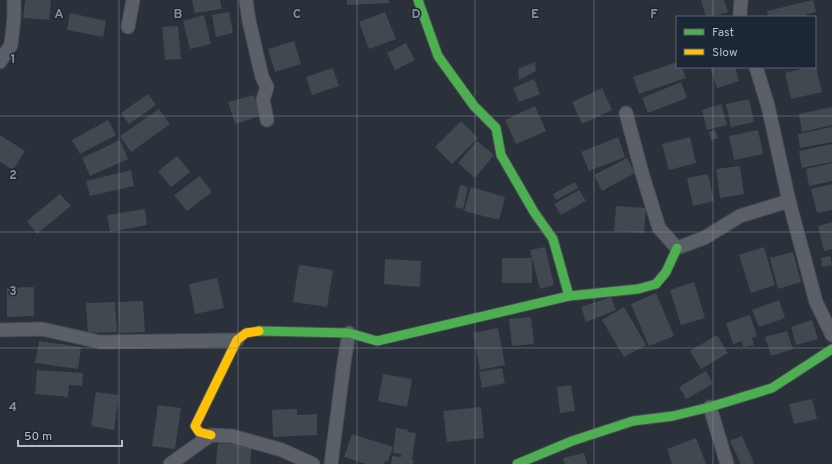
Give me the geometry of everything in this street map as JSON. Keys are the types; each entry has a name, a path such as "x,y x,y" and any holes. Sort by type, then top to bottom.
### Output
{"street":[{"path":"0,62 10,45 14,18 14,0"},
{"path":"128,27 133,0"},
{"path":"246,0 249,21 262,77 267,87 264,100 267,120"},
{"path":"418,0 438,56 474,106 496,128 501,155 534,212 553,239 569,296"},
{"path":"740,16 741,0"},
{"path":"756,68 768,106 789,201 816,302 832,335"},
{"path":"626,113 659,228 677,248"},
{"path":"313,464 282,450 232,436 211,435 199,432 195,426 237,340 246,333 259,331 349,332 377,341 569,296 638,289 656,284 666,272 677,248 704,238 740,216 789,201"},
{"path":"0,330 42,329 100,342 237,340"},
{"path":"331,464 349,332"},
{"path":"517,464 572,441 633,421 673,416 710,407 772,388 832,349"},
{"path":"710,407 727,464"},
{"path":"170,464 211,435"}],"building":[{"path":"25,0 51,0 49,20 23,18"},
{"path":"192,0 220,0 222,9 195,13"},
{"path":"347,0 389,0 389,3 347,5"},
{"path":"701,0 724,0 728,12 714,16 706,16"},
{"path":"813,0 816,12 806,14 807,16 768,16 767,11"},
{"path":"229,12 233,33 216,37 212,15"},
{"path":"385,12 396,39 369,49 359,22"},
{"path":"70,13 106,21 103,37 67,30"},
{"path":"204,15 211,44 190,49 183,21"},
{"path":"178,26 181,59 165,60 162,27"},
{"path":"294,41 301,64 275,72 268,49"},
{"path":"406,43 415,60 395,70 387,53"},
{"path":"535,62 536,71 519,80 518,69"},
{"path":"676,62 676,68 682,68 686,78 639,94 633,77"},
{"path":"816,67 822,92 791,99 785,73"},
{"path":"333,68 339,86 312,95 306,77"},
{"path":"710,68 735,68 739,81 717,88"},
{"path":"534,79 540,94 519,102 513,88"},
{"path":"681,82 687,98 648,113 642,98"},
{"path":"602,88 612,110 582,124 572,102"},
{"path":"148,94 156,105 129,124 121,113"},
{"path":"254,95 260,116 235,124 228,102"},
{"path":"749,99 754,122 731,127 726,104"},
{"path":"721,104 727,125 707,130 702,110"},
{"path":"535,106 546,131 516,144 505,120"},
{"path":"832,107 832,125 802,132 799,114"},
{"path":"159,109 170,124 131,152 120,136"},
{"path":"108,120 116,135 80,154 72,140"},
{"path":"461,121 478,138 452,164 435,147"},
{"path":"832,127 832,142 800,148 798,134"},
{"path":"715,130 718,138 711,140 709,132"},
{"path":"758,130 763,154 734,160 729,136"},
{"path":"0,135 25,151 13,170 0,162"},
{"path":"618,137 625,157 589,171 581,152"},
{"path":"690,137 696,163 669,170 662,144"},
{"path":"120,140 128,159 90,176 82,158"},
{"path":"477,141 494,155 475,178 458,163"},
{"path":"832,144 832,162 802,168 799,151"},
{"path":"177,156 190,172 171,187 158,171"},
{"path":"627,158 635,173 602,191 594,175"},
{"path":"832,163 832,181 809,186 806,169"},
{"path":"740,166 744,194 720,198 716,169"},
{"path":"131,170 134,186 90,196 86,181"},
{"path":"708,174 714,201 693,206 687,178"},
{"path":"200,176 212,192 187,211 174,195"},
{"path":"575,182 578,188 556,200 553,194"},
{"path":"832,184 832,210 817,213 811,189"},
{"path":"460,185 468,187 463,209 455,207"},
{"path":"471,187 505,197 499,220 464,211"},
{"path":"579,190 586,201 561,215 554,204"},
{"path":"60,194 71,206 37,234 27,221"},
{"path":"616,206 646,208 644,233 614,231"},
{"path":"145,209 147,225 110,232 107,215"},
{"path":"832,222 832,249 824,251 818,226"},
{"path":"545,247 554,285 540,289 530,250"},
{"path":"764,247 775,285 751,293 739,255"},
{"path":"793,252 801,282 778,289 770,258"},
{"path":"830,256 832,265 822,267 821,258"},
{"path":"502,258 532,258 532,283 502,283"},
{"path":"385,259 421,261 420,287 384,284"},
{"path":"299,265 333,270 327,307 293,302"},
{"path":"217,278 224,308 195,314 189,284"},
{"path":"694,282 705,318 681,325 670,290"},
{"path":"34,287 34,316 7,317 7,288"},
{"path":"656,293 674,336 649,346 631,304"},
{"path":"611,297 616,310 586,322 581,307"},
{"path":"779,300 785,318 759,327 752,310"},
{"path":"143,301 145,332 120,333 118,302"},
{"path":"115,302 117,332 88,333 86,303"},
{"path":"624,307 646,345 624,357 602,320"},
{"path":"750,315 757,336 752,338 754,345 743,347 742,341 733,344 726,323"},
{"path":"531,317 534,344 512,346 509,319"},
{"path":"812,320 818,339 796,345 791,327"},
{"path":"498,328 505,365 480,370 473,333"},
{"path":"787,331 793,349 771,356 765,337"},
{"path":"717,335 728,353 701,369 690,351"},
{"path":"39,341 81,347 78,369 35,363"},
{"path":"502,368 505,383 482,388 479,372"},
{"path":"37,370 83,373 82,386 69,385 68,397 35,394"},
{"path":"706,371 713,384 686,399 679,387"},
{"path":"383,374 412,379 407,407 378,401"},
{"path":"571,385 575,411 560,413 557,387"},
{"path":"96,392 119,395 114,430 91,426"},
{"path":"812,399 817,419 794,424 789,404"},
{"path":"158,405 181,408 175,449 152,446"},
{"path":"481,407 484,438 447,442 443,411"},
{"path":"297,409 297,415 317,414 317,435 273,437 272,410"},
{"path":"396,428 408,430 407,432 416,433 412,460 414,460 413,464 391,464 392,456 401,457 401,454 393,453"},
{"path":"352,434 393,447 388,461 385,461 384,464 366,464 344,457"},
{"path":"742,436 754,463 741,464 730,441"},
{"path":"696,438 706,464 672,464 667,449"},
{"path":"218,443 252,445 250,464 216,464"},
{"path":"584,453 587,464 565,464 563,458"}],"traffic: fast":[{"path":"418,0 438,56 474,106 496,128 501,155 534,212 553,239 569,296"},
{"path":"259,331 349,333 377,341 569,296 638,289 656,284 666,272 677,248"},
{"path":"517,464 572,441 633,421 673,416 710,407 772,388 832,349"}],"traffic: slow":[{"path":"211,435 199,432 195,426 237,340 246,333 259,331"}]}
